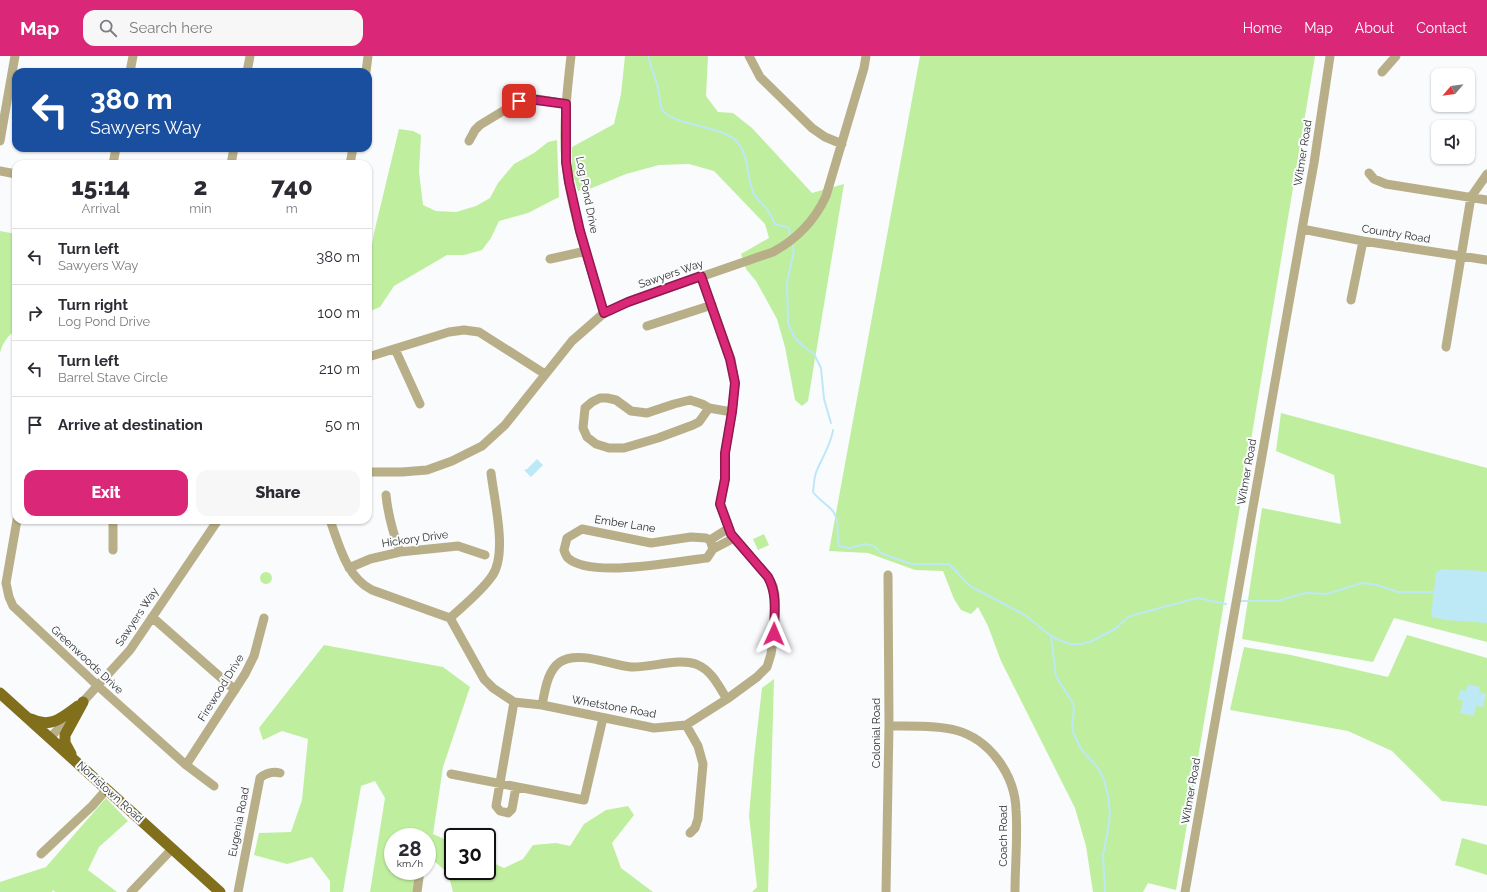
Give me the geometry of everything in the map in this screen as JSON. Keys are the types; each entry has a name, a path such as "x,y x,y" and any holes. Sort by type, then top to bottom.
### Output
{"main road":[{"name":"Norristown Road","path":"0,693 220,892"},
{"path":"27,717 43,723 52,722 62,718 83,702"},
{"path":"76,762 64,739 70,724 83,702"}],"street":[{"path":"13,68 15,56"},
{"path":"131,68 133,56"},
{"path":"248,68 250,56"},
{"path":"366,68 368,56"},
{"name":"Log Pond Drive","path":"571,56 566,104 566,162 574,203 604,313"},
{"path":"749,56 760,77 807,123 825,137 842,144"},
{"name":"Sawyers Way","path":"372,472 426,470 452,461 482,446 505,425 572,341 604,313 628,302 773,252 786,245 799,234 820,210 826,196 864,68 866,56"},
{"name":"Witmer Road","path":"1185,892 1314,163 1330,56"},
{"path":"1382,72 1396,56"},
{"path":"0,142 12,73"},
{"path":"469,141 475,130 480,125 523,99 537,99 566,104"},
{"path":"0,171 12,173"},
{"path":"1369,173 1374,179 1386,184 1487,200"},
{"path":"1446,347 1463,256 1471,197 1487,174"},
{"name":"Country Road","path":"1302,229 1363,241 1487,260"},
{"path":"1351,300 1363,241"},
{"path":"550,260 586,250"},
{"name":"Whetstone Road","path":"450,618 484,680 514,702 542,705 654,728 686,724 727,699 757,677 767,667 772,654 775,595 773,586 768,577 731,534 720,504 725,479 725,453 735,383 730,359 701,276"},
{"path":"648,326 712,305"},
{"path":"372,355 449,332 464,330 479,332 545,374"},
{"path":"395,349 420,404"},
{"path":"709,408 699,422 693,425 658,438 624,448 609,448 596,444 587,436 583,428 586,408 592,402 600,398 616,400 631,411 647,413 690,400 709,408 732,412"},
{"path":"331,524 349,568 362,585 450,618 492,577 498,563 500,545 490,474"},
{"path":"386,495 387,510 400,552"},
{"name":"Greenwoods Drive","path":"15,524 6,583 9,597 13,606 98,686 186,765 214,786"},
{"path":"113,524 113,550"},
{"name":"Sawyers Way","path":"50,738 130,650 215,524"},
{"name":"Ember Lane","path":"711,544 706,538 650,542 582,530 567,538 564,550 568,558 581,565 599,568 629,568 707,558 711,544 728,528"},
{"name":"Ember Lane","path":"711,544 734,538"},
{"name":"Hickory Drive","path":"349,568 357,563 400,552 458,546 485,555"},
{"name":"Colonial Road","path":"886,892 889,726 888,575"},
{"path":"152,617 235,690"},
{"name":"Firewood Drive","path":"186,765 245,674 254,656 264,618"},
{"path":"542,705 551,670 562,660 574,657 629,667 690,662 707,670 727,699"},
{"path":"514,702 496,806 500,811 508,812 512,809 516,787"},
{"path":"452,774 584,800 603,718"},
{"path":"686,724 698,746 703,764 698,819 695,828 690,833"},
{"name":"Coach Road","path":"889,726 956,730 979,742 994,754 1008,778 1013,792 1016,809 1015,892"},
{"name":"Eugenia Road","path":"238,892 260,778 265,774 273,772 280,773"},
{"path":"41,854 92,806 107,789"},
{"path":"130,892 172,849"},
{"path":"417,892 419,880"}],"green space":[{"path":"625,56 708,56 706,96 718,112 733,113 752,128 812,193 844,184 808,401 802,406 795,400 785,347 777,319 756,281 746,269 741,254 769,238 765,224 714,171 689,164 659,165 626,174 592,188 578,191 572,171 572,147 614,124 621,94"},
{"path":"920,56 1315,56 1176,890 1148,883 1143,892 1093,892 1086,846 1075,808 1001,661 988,626 978,607 971,614 961,610 954,599 943,571 915,570 868,553 829,551"},
{"path":"399,129 413,131 421,135 419,172 423,205 436,211 456,212 476,206 490,198 498,183 514,164 534,153 548,142 557,140 559,197 528,213 499,221 491,238 482,250 464,255 447,255 394,286 380,307 372,310 372,245"},
{"path":"0,231 12,233 12,333 2,346 0,353"},
{"path":"1281,413 1487,468 1487,642 1394,618 1373,662 1242,639 1262,508 1341,524 1334,475 1276,451"},
{"path":"764,534 769,545 758,550 753,539"},
{"path":"264,572 268,572 272,578 268,584 264,584 260,580 260,576"},
{"path":"1407,635 1487,658 1487,806 1442,801 1392,751 1348,731 1230,710 1244,647 1291,655 1388,677"},
{"path":"324,645 443,667 470,687 443,767 434,828 384,828 384,880 417,880 415,892 370,892 385,798 375,781 361,786 343,892 330,892 330,881 312,857 287,864 254,855 259,833 291,832 302,800 308,739 282,731 263,740 259,728"},
{"path":"774,679 768,892 752,892 757,887 749,816 754,758 762,688"},
{"path":"106,798 128,821 99,847 88,870 117,892 55,892 53,890 52,892 0,892 0,882 46,867"},
{"path":"628,806 634,815 612,843 621,868 653,892 453,892 450,880 496,880 496,864 504,868 523,859 533,845 556,843 570,846 584,824 606,810"},
{"path":"436,835 444,839 444,870 436,863"},
{"path":"1462,838 1487,845 1487,875 1455,865"}],"water":[{"path":"537,459 543,465 531,477 524,470"},
{"path":"1443,569 1487,572 1487,623 1446,620 1431,617 1436,572"},
{"path":"1468,684 1480,687 1479,692 1486,694 1483,707 1476,706 1474,716 1460,713 1463,701 1458,699 1460,690 1466,691"}],"waterway":[{"path":"648,56 658,88 662,109 667,115 675,119 718,131 735,140 740,146 746,159 749,180 754,194 770,214 775,224 789,228 790,236"},
{"path":"792,244 794,250 787,283 788,324 795,338 814,354 821,368 824,399 831,423"},
{"path":"833,430 829,445 816,472 813,492 831,509 836,517 839,546 850,548 865,544 874,546 881,553 913,564 949,564 970,586 1025,615 1051,636 1071,644 1090,642 1115,629 1128,617 1190,600 1198,598 1226,604"},
{"path":"1241,601 1278,601 1305,593 1327,594 1362,583 1377,585 1398,592 1436,592"},
{"path":"1051,636 1056,676 1074,708 1072,727 1073,732 1081,749 1098,768 1104,780 1108,795 1110,814 1103,855 1105,892"}],"route":[{"path":"519,101 523,99 537,99 566,104 565,137 566,162 569,182 580,231 604,313 628,302 701,276 730,359 735,383 725,453 725,479 720,504 731,534 753,558 773,586 775,595 774,634"}]}
